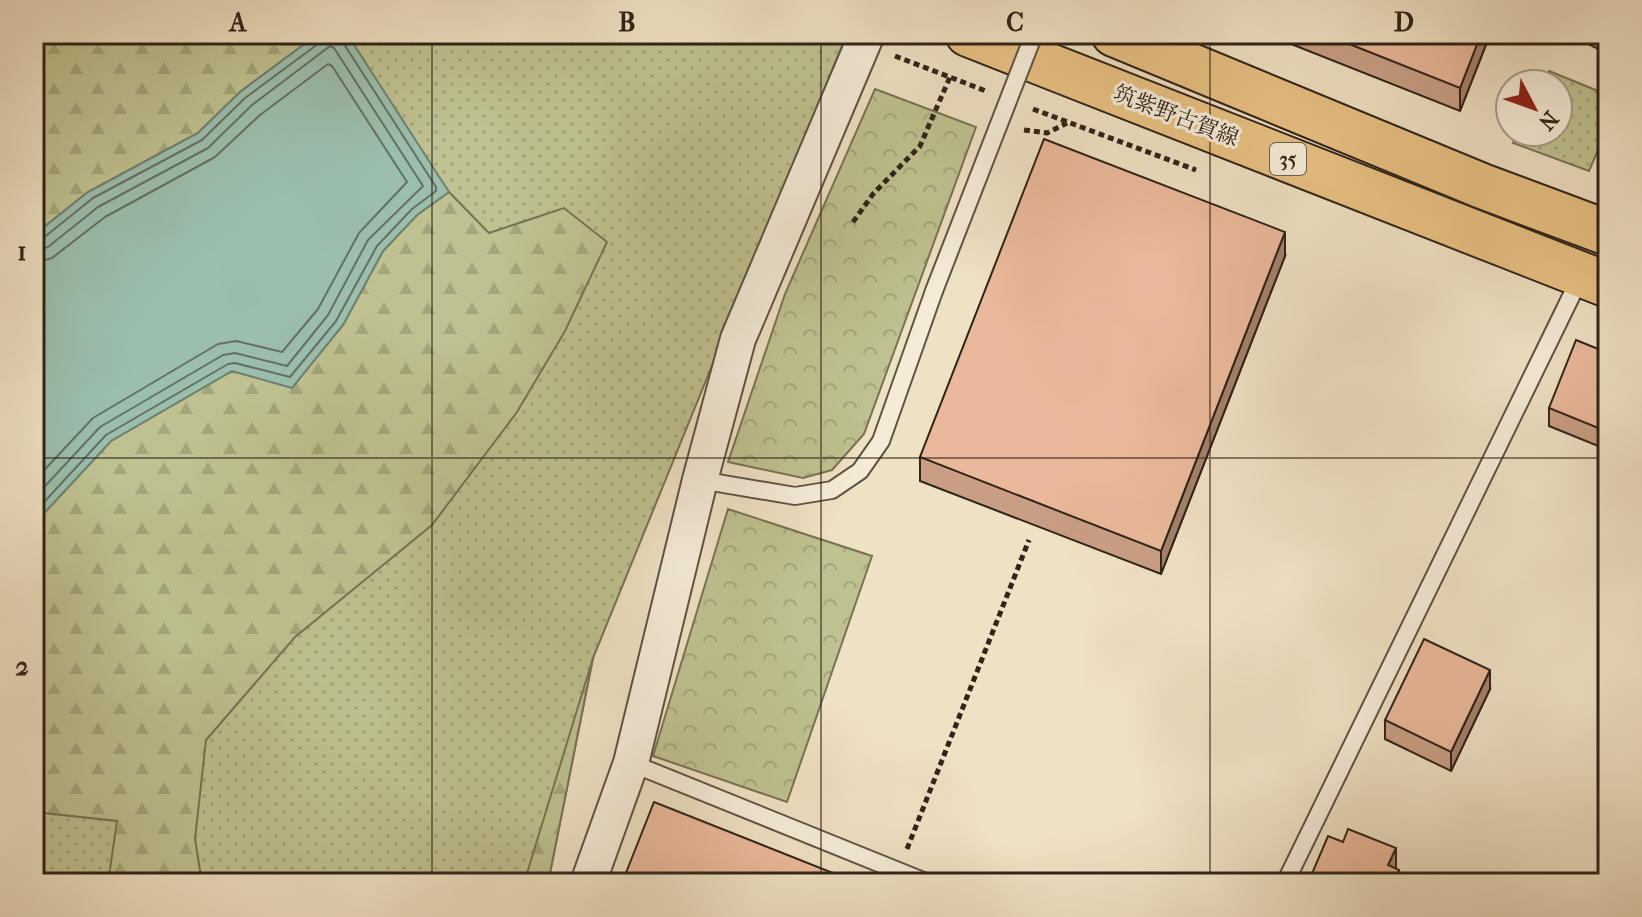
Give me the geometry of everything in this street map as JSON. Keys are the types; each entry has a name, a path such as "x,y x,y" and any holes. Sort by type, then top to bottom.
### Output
{"main road":[{"name":"筑紫野古賀線","path":"968,34 1595,279"},
{"name":"35","path":"1114,34 1482,186 1606,225"}],"street":[{"path":"588,883 631,763 738,339 867,34"}],"lane":[{"path":"700,480 795,496 832,490 860,471 881,441 934,291 1034,34"},
{"path":"1285,883 1595,279"},
{"path":"631,763 928,883"}],"path":[{"path":"853,222 873,194 920,146 950,77"},
{"path":"1022,129 1047,133 1068,122"},
{"path":"898,871 1029,540"}],"green space":[{"path":"34,34 847,34 593,658 548,883 34,883"},
{"path":"41,34 318,34 240,92 198,133 88,192 34,235 34,38"},
{"path":"1574,81 1608,95 1608,127 1589,171 1527,148 1574,148"},
{"path":"875,89 976,127 864,434 832,470 803,478 728,462 785,294"},
{"path":"449,192 489,233 564,208 607,242 565,331 517,412 432,525 295,637 206,740 195,839 202,883 108,883 117,821 34,812 34,524 111,441 232,371 292,387 343,325 383,251 417,215"},
{"path":"728,509 872,556 787,802 653,756"},
{"path":"593,658 548,883 524,883"}],"water":[{"path":"318,34 347,34 449,192 417,215 383,251 343,325 292,388 232,371 111,441 34,524 34,235 88,192 198,133 240,92"}],"building":[{"path":"1324,34 1481,34 1460,88"},
{"path":"1044,139 1285,232 1161,551 920,457"},
{"path":"1576,340 1608,353 1608,432 1549,408"},
{"path":"1424,639 1490,670 1451,752 1385,720"},
{"path":"654,802 838,875 834,883 622,883"},
{"path":"1348,829 1396,848 1388,865 1399,870 1394,883 1308,883 1328,836 1343,842"}]}
